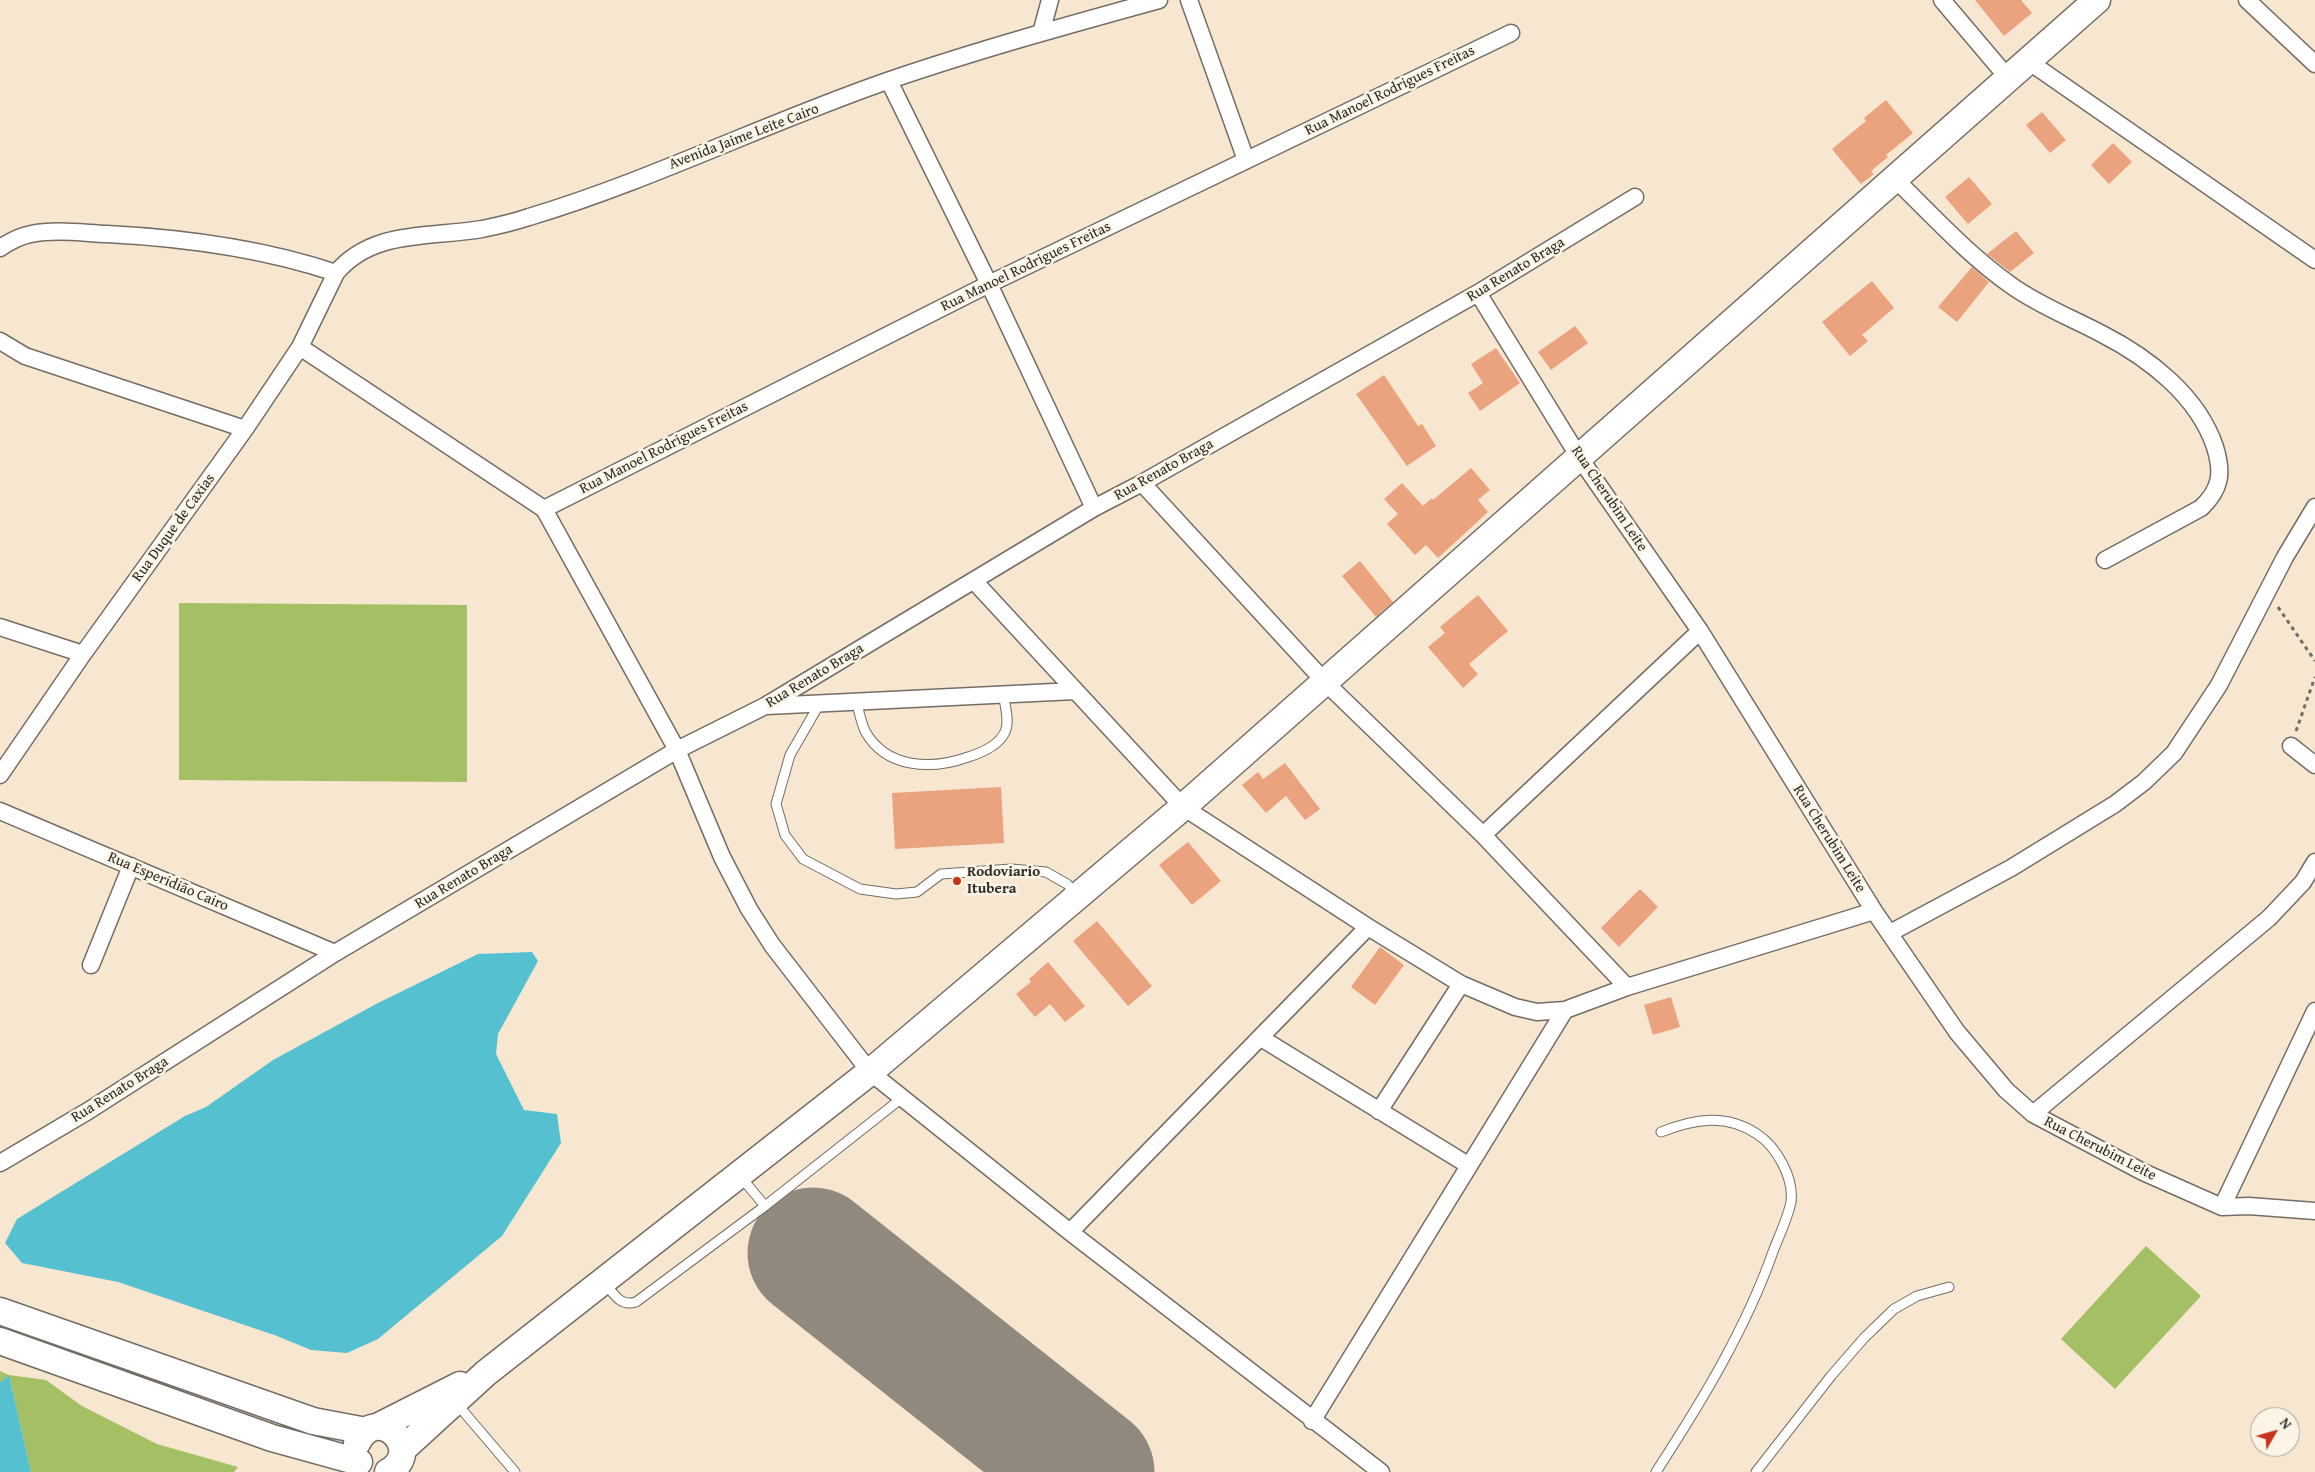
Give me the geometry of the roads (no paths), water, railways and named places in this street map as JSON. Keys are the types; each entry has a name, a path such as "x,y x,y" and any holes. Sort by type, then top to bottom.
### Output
{"main road":[{"path":"403,1449 486,1373 870,1072 1183,807 1326,683 2097,0"},
{"path":"0,1311 314,1421 393,1431 400,1439 403,1449 401,1459 395,1468 369,1470 272,1438 0,1341"},
{"path":"369,1470 356,1452 358,1442 373,1429 486,1373"}],"street":[{"path":"1041,33 1050,0"},
{"name":"Avenida Jaime Leite Cairo","path":"336,273 344,263 365,248 393,239 482,229 543,213 889,81 1041,33 1158,0"},
{"path":"1189,0 1246,160"},
{"path":"1942,0 2008,78"},
{"path":"2247,0 2315,64"},
{"name":"Rua Manoel Rodrigues Freitas","path":"544,509 990,284 1511,33"},
{"path":"2028,61 2315,260"},
{"path":"889,81 990,284 1094,508"},
{"path":"1894,178 1972,253 2011,285 2044,306 2103,334 2162,373 2184,395 2209,430 2220,463 2219,482 2213,497 2201,508 2105,560"},
{"name":"Rua Renato Braga","path":"0,1162 88,1112 335,953 677,750 764,706 974,582 1094,508 1142,483 1478,293 1635,197"},
{"path":"0,248 15,239 31,234 55,232 128,235 223,246 271,254 336,273"},
{"name":"Rua Duque de Caxias","path":"0,775 83,654 245,429 300,347 336,273"},
{"name":"Rua Cherubim Leite","path":"1478,293 1580,457 1700,631 1874,911 1957,1032 2006,1090 2033,1114 2143,1172 2222,1207 2249,1206 2315,1211"},
{"path":"0,341 26,356 245,429"},
{"path":"300,347 544,509 677,750 722,857 749,909 772,945 870,1072 1070,1232 1312,1421 1381,1472"},
{"path":"1142,483 1326,683 1483,835 1627,987"},
{"path":"1890,933 2056,841 2115,804 2144,782 2174,753 2219,684 2266,590 2315,507"},
{"path":"974,582 1183,807 1368,928 1460,984 1515,1007 1537,1012 1565,1010 1627,987 1874,911"},
{"path":"0,627 83,654"},
{"path":"1483,835 1700,631"},
{"path":"764,706 1075,691"},
{"path":"2291,746 2315,765"},
{"name":"Rua Esperidião Cairo","path":"0,811 335,953"},
{"path":"2033,1114 2269,918 2303,882 2315,862"},
{"path":"92,964 131,866"},
{"path":"1070,1232 1368,928"},
{"path":"1379,1111 1460,984"},
{"path":"1312,1421 1565,1010"},
{"path":"2222,1207 2315,1011"},
{"path":"1261,1038 1468,1165"}],"lane":[{"path":"856,701 865,730 876,744 891,756 904,762 924,765 949,764 980,753 1000,740 1006,731 1007,717 1003,694"},
{"path":"820,703 790,755 776,804 785,836 803,859 860,889 896,894 917,892 941,874 1011,870 1046,872 1067,884 1078,895"},
{"path":"603,1281 620,1302 628,1305 636,1302 765,1206 902,1098"},
{"path":"1656,1472 1717,1375 1741,1328 1770,1262 1790,1202 1790,1181 1778,1157 1762,1136 1746,1126 1726,1120 1702,1119 1660,1132"},
{"path":"739,1174 765,1206"},
{"path":"1756,1472 1797,1417 1836,1370 1864,1338 1894,1309 1917,1296 1949,1287"},
{"path":"455,1402 515,1472"}],"water":[{"path":"532,952 538,961 498,1034 496,1054 524,1110 557,1114 561,1143 502,1236 378,1339 347,1353 311,1350 277,1336 118,1282 22,1263 5,1243 17,1219 185,1116 206,1107 273,1060 378,1003 478,954"},
{"path":"9,1375 31,1472 0,1472 0,1383"}],"place":[{"name":"Rodoviario Itubera","path":"957,881"}]}
